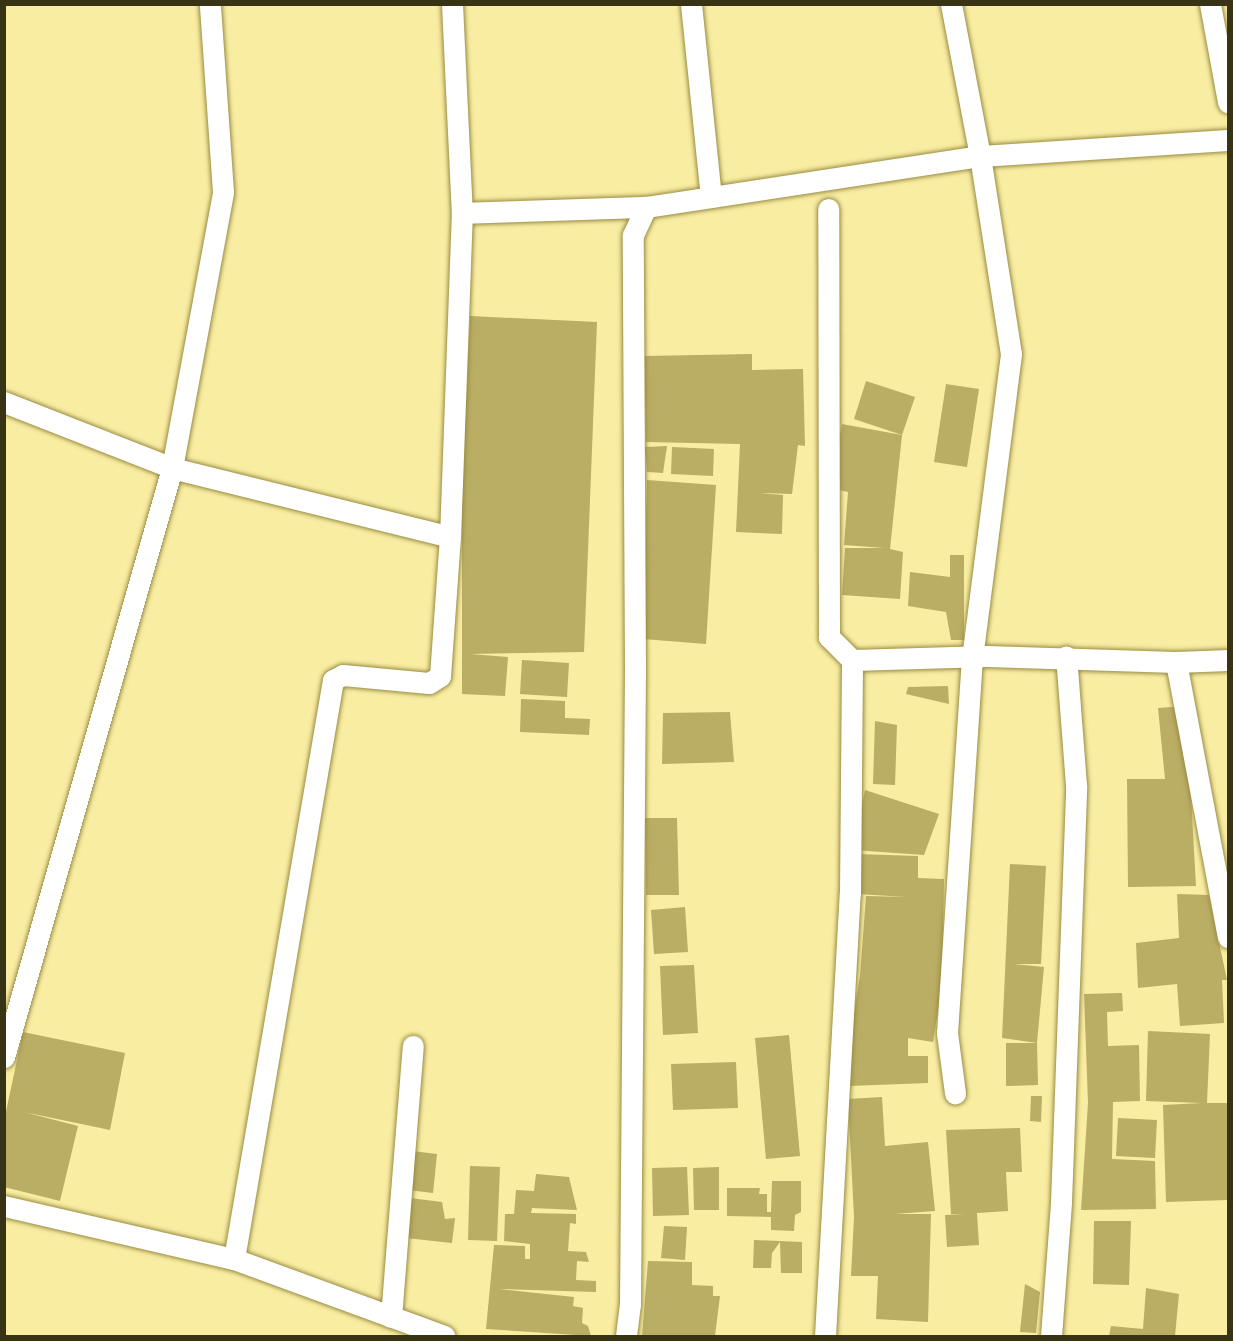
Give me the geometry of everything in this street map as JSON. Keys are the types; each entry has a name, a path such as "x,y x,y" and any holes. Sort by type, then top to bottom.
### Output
{"street":[{"path":"4,1057 172,468 223,192 210,4"},
{"path":"234,1259 333,680 343,675 436,681 450,537 462,213 452,4"},
{"path":"691,4 711,197"},
{"path":"951,4 980,156 1011,354 972,657 947,1033 955,1093"},
{"path":"1210,4 1228,102"},
{"path":"462,213 646,207 980,156 1228,140"},
{"path":"626,1336 630,1305 635,684 633,235 646,207"},
{"path":"825,1336 850,893 852,660 829,637 828,209"},
{"path":"4,402 172,468 450,537"},
{"path":"1051,1336 1061,1202 1076,785 1066,656"},
{"path":"852,660 1066,656 1176,662 1228,660"},
{"path":"1176,662 1228,937"},
{"path":"391,1317 413,1046"},
{"path":"4,1206 234,1259 444,1336"}],"building":[{"path":"470,316 597,322 584,652 470,654 508,657 505,696 462,694 462,488"},
{"path":"752,354 752,370 803,369 805,446 798,445 792,494 759,493 783,495 782,534 736,532 740,444 646,442 644,356"},
{"path":"866,381 915,397 902,435 854,419"},
{"path":"946,384 979,389 967,467 934,462"},
{"path":"842,424 902,435 890,549 903,552 900,599 842,595 845,548 884,548 844,545 848,492 830,488"},
{"path":"667,446 663,473 647,472 645,447"},
{"path":"672,447 714,449 713,476 671,474"},
{"path":"647,480 716,485 706,644 643,639"},
{"path":"950,555 964,555 964,640 951,640 946,612 908,606 910,572 950,577"},
{"path":"522,660 569,663 567,697 520,694"},
{"path":"948,686 949,704 906,694 908,687"},
{"path":"521,699 565,701 565,718 590,719 589,735 520,732"},
{"path":"1186,706 1196,886 1128,887 1127,779 1165,779 1158,708"},
{"path":"730,712 734,762 662,764 663,713"},
{"path":"875,721 897,725 895,785 873,784"},
{"path":"865,790 939,814 924,855 853,850"},
{"path":"645,818 677,818 679,895 646,895"},
{"path":"857,854 918,856 918,878 944,879 942,986 933,1042 908,1038 908,1056 928,1056 928,1083 849,1086 851,1030 860,976 866,896 907,897 857,894"},
{"path":"1010,864 1046,866 1041,964 1014,964 1044,967 1037,1043 1002,1038"},
{"path":"1177,894 1209,895 1227,980 1222,980 1224,1023 1180,1026 1177,984 1138,988 1136,943 1179,938"},
{"path":"685,907 688,952 654,954 651,910"},
{"path":"694,965 698,1033 663,1035 660,966"},
{"path":"1122,993 1123,1011 1107,1012 1108,1046 1139,1045 1140,1101 1113,1102 1112,1159 1155,1161 1156,1209 1081,1210 1088,1103 1084,994"},
{"path":"1148,1031 1210,1034 1207,1103 1228,1103 1228,1200 1166,1202 1163,1105 1202,1103 1146,1101"},
{"path":"23,1032 125,1053 110,1130 24,1112 78,1126 60,1201 4,1187 4,1121"},
{"path":"789,1035 800,1156 766,1159 755,1038"},
{"path":"1006,1043 1037,1043 1038,1085 1006,1086"},
{"path":"736,1062 738,1108 673,1110 671,1064"},
{"path":"1031,1096 1042,1096 1041,1122 1030,1121"},
{"path":"882,1097 885,1146 928,1142 935,1211 895,1214 931,1214 928,1322 876,1319 878,1276 851,1276 854,1217 848,1099"},
{"path":"1118,1118 1157,1120 1155,1158 1116,1156"},
{"path":"1020,1128 1022,1172 1006,1172 1008,1211 977,1213 979,1245 947,1247 945,1215 965,1214 951,1214 946,1130"},
{"path":"412,1151 437,1154 433,1193 408,1190"},
{"path":"470,1166 500,1167 497,1241 468,1240"},
{"path":"687,1167 689,1215 653,1216 652,1168"},
{"path":"719,1167 719,1210 694,1210 693,1168"},
{"path":"536,1174 569,1177 577,1210 532,1208 531,1213 576,1214 576,1224 570,1223 568,1251 586,1252 589,1262 577,1261 576,1280 596,1281 596,1292 499,1289 574,1297 573,1306 583,1308 582,1323 588,1326 591,1336 486,1329 494,1245 525,1246 525,1259 530,1259 530,1244 504,1241 505,1214 514,1214 516,1190 534,1191"},
{"path":"772,1181 801,1181 801,1212 795,1215 794,1231 771,1230 771,1217 727,1216 727,1188 760,1188 759,1194 767,1194 767,1212 771,1212"},
{"path":"410,1198 442,1202 445,1219 455,1218 452,1243 406,1238"},
{"path":"1094,1221 1131,1221 1129,1285 1093,1284"},
{"path":"664,1226 687,1227 685,1260 661,1258"},
{"path":"754,1240 802,1242 802,1273 781,1273 780,1242 772,1253 771,1268 753,1268"},
{"path":"648,1261 692,1262 692,1285 713,1286 713,1296 720,1296 715,1336 642,1336"},
{"path":"1025,1284 1040,1292 1036,1333 1020,1332"},
{"path":"1146,1288 1179,1294 1175,1336 1109,1336 1111,1326 1143,1329"}]}
